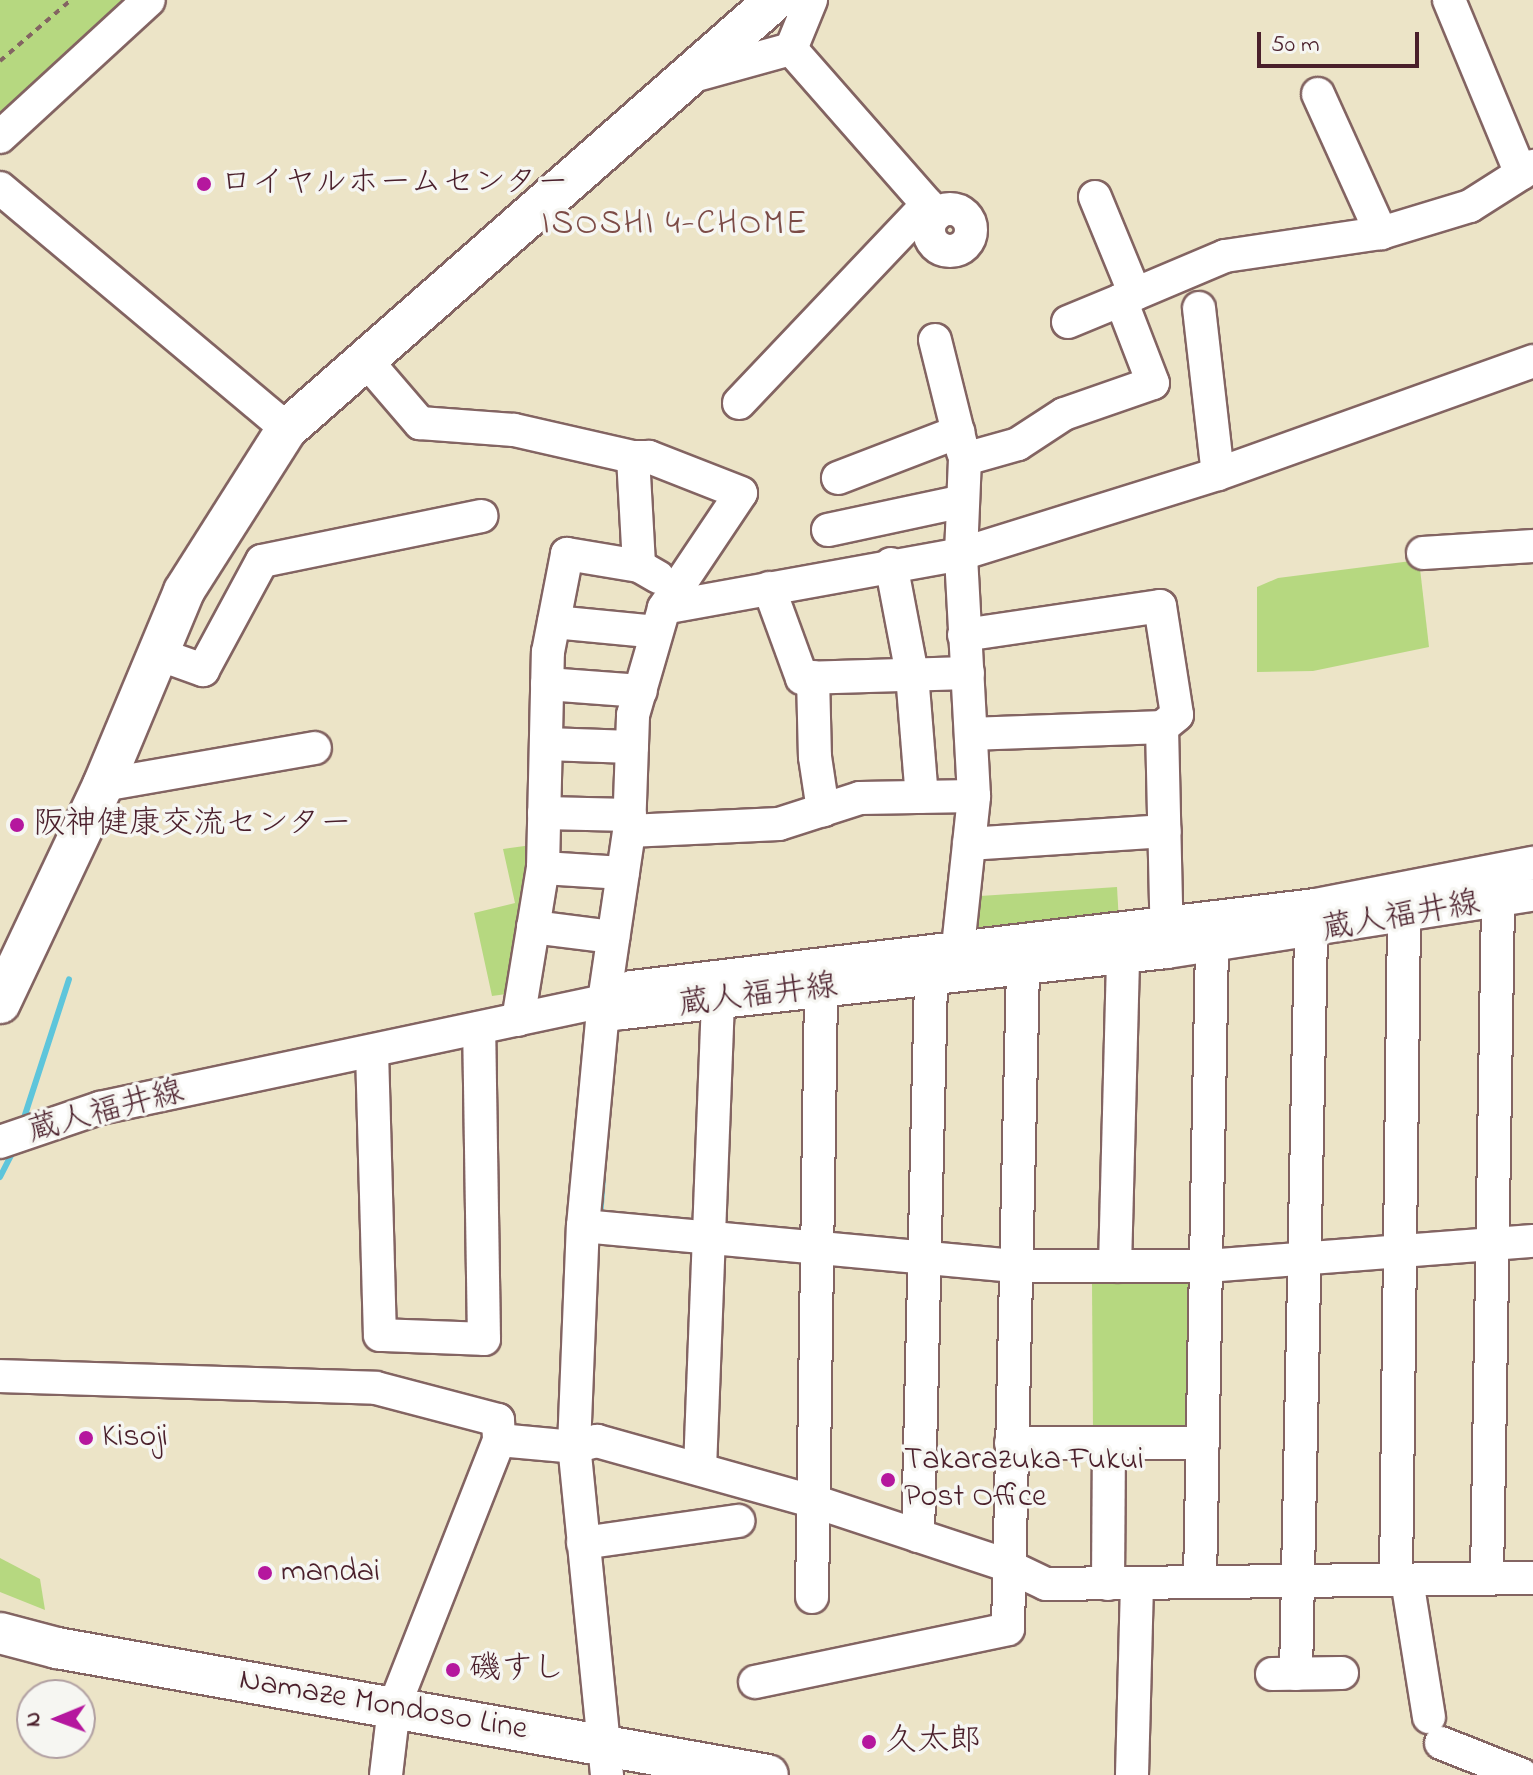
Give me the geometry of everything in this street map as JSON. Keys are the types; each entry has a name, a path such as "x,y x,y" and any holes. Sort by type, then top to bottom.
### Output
{"main road":[{"path":"0,1003 11,948 103,785 158,654 215,536 287,429 364,358 775,0"},
{"name":"Namaze Mondoso Line","path":"0,1633 57,1648 394,1707 605,1761 768,1775"}],"street":[{"path":"0,137 149,0"},
{"path":"791,49 811,0"},
{"path":"1068,322 1225,256 1381,233 1470,206 1527,170 1449,0"},
{"path":"686,78 791,49"},
{"path":"739,403 932,209 791,49"},
{"path":"1318,94 1381,233"},
{"path":"0,188 287,429"},
{"path":"838,478 962,445 1018,444 1064,414 1153,383 1095,197"},
{"path":"1199,308 1218,474"},
{"path":"918,1536 925,1259 948,967 974,796 961,554 962,445 935,340"},
{"path":"364,358 420,423 514,430 633,457 649,457 741,493 666,609 641,691 632,747 629,823 613,937 613,1009 583,1226 574,1447 605,1761"},
{"path":"554,622 666,609 896,563 961,554 1218,474 1533,361"},
{"path":"633,457 639,566 666,609"},
{"path":"828,530 963,501"},
{"path":"158,654 203,670 262,561 481,516"},
{"path":"894,516 896,563 912,674 922,797"},
{"path":"1423,553 1533,546"},
{"path":"518,1020 543,868 547,684 554,622 567,554 639,566"},
{"path":"769,588 802,678 968,673"},
{"path":"964,635 1160,606 1177,715 1162,727 971,734"},
{"path":"813,677 823,810"},
{"path":"547,684 641,691"},
{"path":"1162,727 1167,938"},
{"path":"546,744 632,747"},
{"path":"103,785 315,748"},
{"path":"544,813 629,823 779,824 860,798 974,796"},
{"path":"969,844 1165,831"},
{"path":"613,1009 632,987 948,967 1167,938 1316,905 1533,863"},
{"path":"543,868 623,873"},
{"name":"蔵人福井線","path":"0,1142 100,1108 518,1020 821,989 948,967 1023,968 1123,957 1167,938 1212,947 1533,895"},
{"path":"1487,1579 1498,901"},
{"path":"1404,918 1401,1580 1435,1730 1522,1775"},
{"path":"533,927 613,937"},
{"path":"1311,933 1296,1580 1284,1674 1342,1673"},
{"path":"1200,1581 1212,947"},
{"path":"1115,1266 1123,957"},
{"path":"755,1682 1008,1629 1006,1565 1017,1266 1023,968"},
{"path":"812,1597 816,1502 821,989"},
{"path":"700,1469 718,1001"},
{"path":"372,1051 380,1335 484,1339 479,1028"},
{"path":"583,1226 818,1251 1017,1266 1207,1266 1533,1241"},
{"path":"0,1376 376,1388 498,1420 499,1440 394,1707 386,1775"},
{"path":"499,1440 574,1447 597,1441 816,1502 1006,1565 1046,1584 1533,1578"},
{"path":"1011,1443 1203,1443"},
{"path":"1109,1443 1123,1584 1132,1775"},
{"path":"583,1543 738,1521"}],"path":[{"path":"0,61 71,0"}],"green space":[{"path":"0,0 122,0 0,117"},
{"path":"1419,560 1429,647 1313,671 1257,672 1257,587 1278,578"},
{"path":"532,845 513,993 492,996 474,913 515,903 503,849"},
{"path":"1117,887 1119,922 976,938 980,896"},
{"path":"1195,1279 1197,1435 1093,1434 1092,1282"},
{"path":"0,1558 40,1579 45,1610 0,1592"}],"waterway":[{"path":"22,1124 69,979"},
{"path":"0,1177 13,1151"},
{"path":"600,1218 603,1177"}],"place":[{"name":"ロイヤルホームセンター","path":"204,184"},
{"name":"阪神健康交流センター","path":"17,825"},
{"name":"Kisoji","path":"86,1438"},
{"name":"Takarazuka Fukui Post Office","path":"888,1480"},
{"name":"mandai","path":"265,1573"},
{"name":"磯すし","path":"453,1670"},
{"name":"久太郎","path":"869,1742"}],"district":[{"name":"ISOSHI 4-CHOME","path":"675,226"}]}
